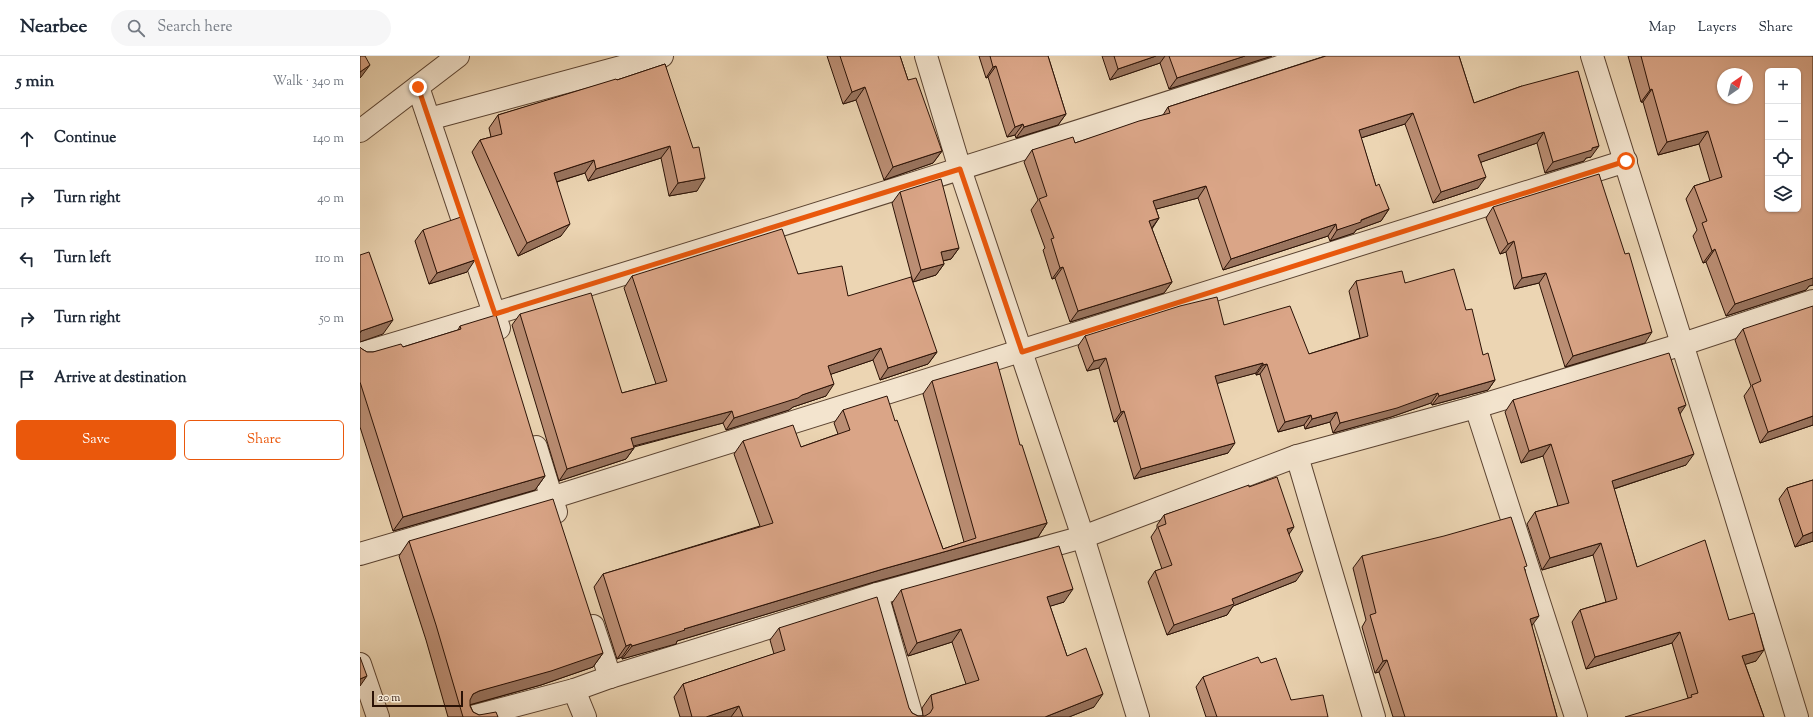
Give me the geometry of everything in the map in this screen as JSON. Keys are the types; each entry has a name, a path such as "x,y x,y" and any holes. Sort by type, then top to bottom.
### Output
{"street":[{"path":"360,131 458,56"},
{"path":"429,119 662,56"},
{"path":"926,56 960,169 1083,537 1138,717"},
{"path":"360,354 495,314 960,169 1313,56"},
{"path":"1592,56 1683,344 1797,717"},
{"path":"418,87 504,344"},
{"path":"360,554 551,498 1022,352 1626,161"},
{"path":"472,717 574,690 610,677 877,594 1083,537 1296,456 1476,407 1683,344 1813,301"},
{"path":"1476,407 1576,717"},
{"path":"529,424 561,528"},
{"path":"1296,456 1374,717"},
{"path":"877,594 912,717"},
{"path":"588,610 610,677"},
{"path":"360,664 378,717"},
{"path":"574,690 585,717"}],"building":[{"path":"360,56 365,56 370,65 360,72"},
{"path":"840,56 900,56 908,80 916,78 942,151 893,167 865,87 852,92"},
{"path":"990,56 1048,56 1066,114 1024,127 1023,124 1015,127 996,66 993,67"},
{"path":"1114,56 1156,56 1118,69"},
{"path":"1169,56 1245,56 1177,78"},
{"path":"1326,56 1459,56 1474,103 1522,86 1578,71 1599,146 1592,148 1592,150 1553,162 1544,132 1478,155 1486,177 1441,192 1413,113 1359,130 1376,186 1379,184 1389,209 1361,220 1361,222 1337,230 1336,224 1231,259 1206,186 1153,201 1159,218 1149,221 1172,282 1078,311 1063,267 1060,268 1051,239 1054,238 1039,199 1047,196 1032,150 1073,137 1075,143 1139,121 1170,113 1168,107"},
{"path":"1641,56 1813,56 1813,278 1735,304 1715,249 1712,251 1702,223 1707,221 1694,186 1722,177 1708,131 1667,142 1652,89 1650,90"},
{"path":"665,64 693,148 699,147 705,178 678,183 670,146 596,169 594,160 554,173 570,224 527,243 480,140 502,134 498,115 616,79 617,80"},
{"path":"1599,174 1625,254 1629,253 1652,332 1573,356 1546,273 1522,278 1514,241 1508,244 1493,207"},
{"path":"941,179 959,248 941,252 944,264 921,270 900,192"},
{"path":"461,217 475,260 437,273 423,230"},
{"path":"782,229 798,274 842,266 848,296 911,277 937,352 888,368 881,348 828,366 834,384 802,395 798,398 734,418 732,411 631,438 634,448 567,469 520,314 591,293 622,393 667,381 632,276"},
{"path":"369,252 393,320 361,331 360,333 360,255"},
{"path":"1454,269 1466,310 1472,309 1483,355 1488,353 1495,380 1439,396 1438,393 1397,408 1340,423 1337,412 1312,419 1311,415 1285,422 1267,364 1263,365 1263,363 1215,376 1235,443 1141,469 1124,411 1121,412 1106,358 1094,361 1085,336 1180,306 1217,297 1224,325 1290,306 1309,354 1368,336 1356,281 1402,271 1405,283"},
{"path":"1813,306 1813,416 1768,432 1752,385 1761,381 1743,329"},
{"path":"496,315 545,476 403,517 360,382 360,347 367,352 373,352 401,344 403,347 461,329 460,326"},
{"path":"1669,353 1686,405 1678,408 1694,454 1612,481 1637,567 1705,540 1729,620 1754,613 1764,650 1742,656 1764,717 1625,717 1692,697 1691,695 1698,693 1680,632 1595,657 1580,610 1617,599 1601,543 1550,558 1535,512 1569,503 1551,444 1529,451 1513,400"},
{"path":"997,362 1020,445 1022,445 1047,523 883,569 632,646 631,644 626,646 603,574 773,523 743,441 793,425 801,447 850,430 843,410 887,396 943,549 976,538 932,381"},
{"path":"1277,477 1294,527 1287,529 1303,571 1232,599 1234,604 1174,625 1155,571 1172,565 1158,527 1166,524 1164,515 1249,485 1249,487"},
{"path":"1813,480 1813,532 1803,536 1787,488"},
{"path":"553,499 603,653 551,671 479,691 473,694 470,700 470,706 473,712 479,715 496,712 498,717 463,717 409,541"},
{"path":"1511,517 1527,566 1524,567 1539,616 1530,619 1557,717 1405,717 1387,660 1383,661 1370,615 1376,613 1362,556 1444,536"},
{"path":"1059,546 1073,589 1047,597 1067,656 1086,648 1103,694 1045,717 743,717 739,706 706,717 692,717 683,684 785,650 779,628 877,597 909,708 912,713 918,716 925,716 930,713 933,708 931,695 979,680 961,629 917,643 901,590"},
{"path":"360,657 367,676 360,679"},
{"path":"1258,657 1261,663 1276,658 1291,700 1323,695 1328,717 1217,717 1203,677"}],"route":[{"path":"418,87 495,314 960,169 1022,352 1626,161"}]}
